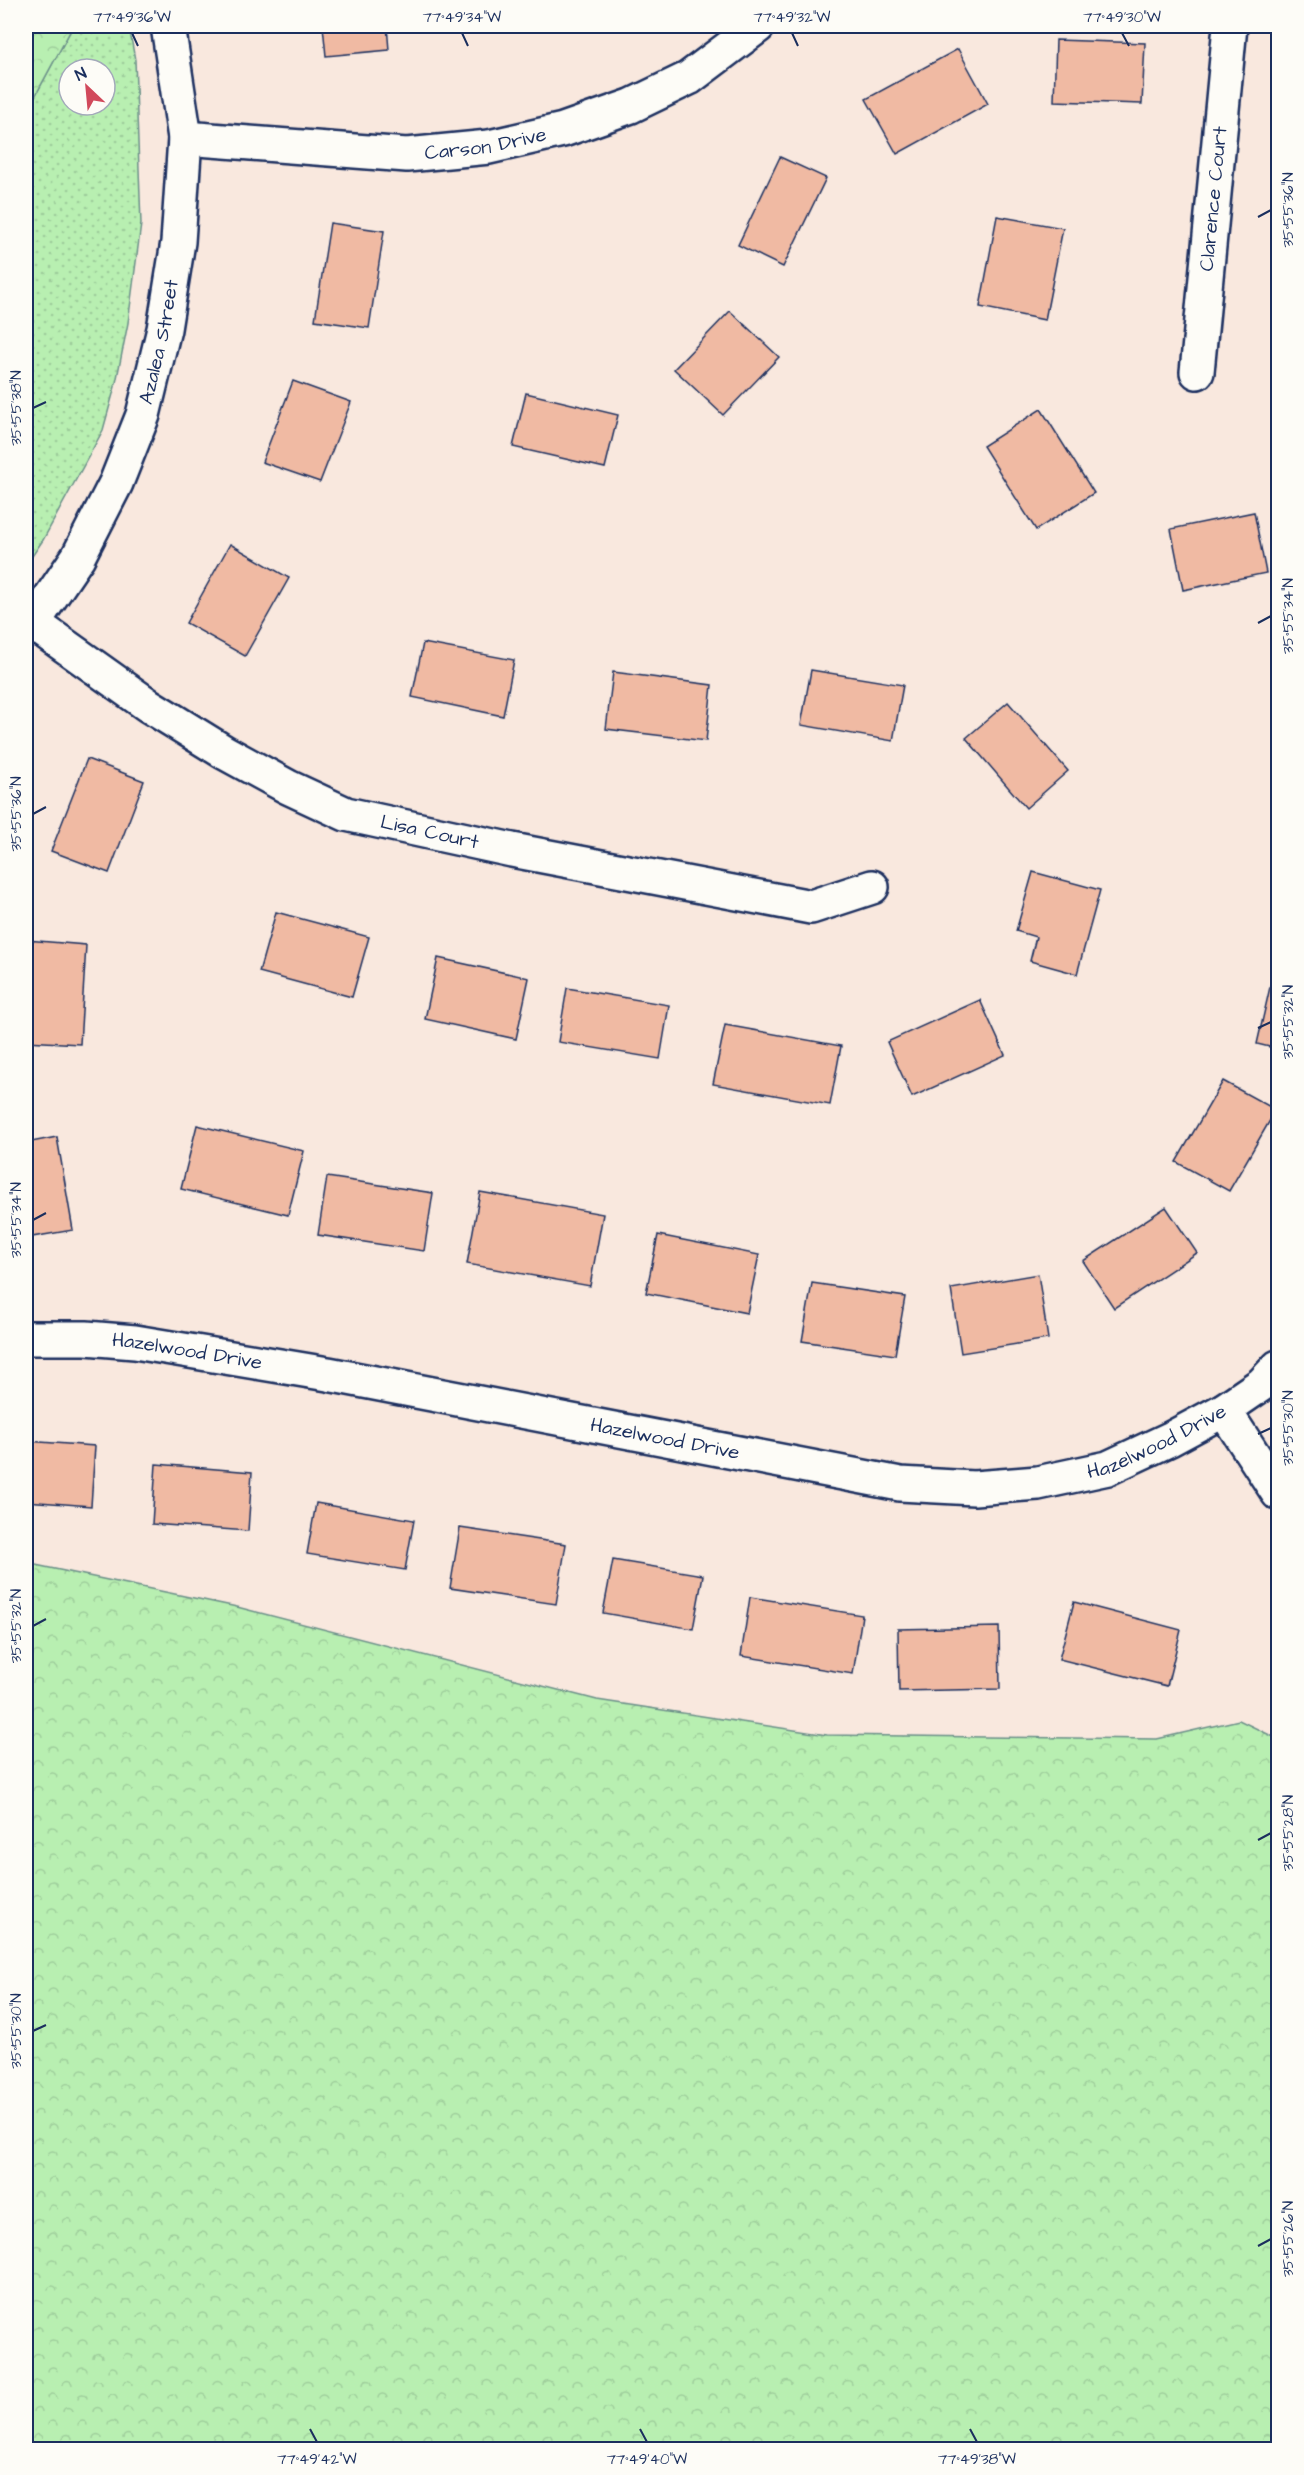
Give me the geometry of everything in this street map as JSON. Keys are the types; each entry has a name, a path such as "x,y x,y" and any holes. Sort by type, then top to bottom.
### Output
{"street":[{"name":"Azalea Street","path":"29,626 78,557 116,483 143,415 164,329 178,242 185,138 168,26"},
{"name":"Carson Drive","path":"185,138 407,155 489,147 563,130 631,106 689,78 758,26"},
{"name":"Clarence Court","path":"1197,372 1230,26"},
{"name":"Lisa Court","path":"29,626 214,746 288,787 346,814 512,850 811,907 872,887"},
{"name":"Hazelwood Drive","path":"26,1338 86,1338 135,1342 328,1374 900,1484 974,1488 1038,1483 1108,1468 1224,1410 1262,1384 1278,1367"},
{"path":"1224,1410 1278,1493"}],"green space":[{"path":"26,26 73,26 26,113"},
{"path":"73,26 129,26 135,60 141,224 128,323 116,383 103,430 43,540 26,565 26,113"},
{"path":"26,1563 237,1607 597,1700 827,1735 1157,1739 1239,1720 1278,1739 1278,2449 26,2449"}],"building":[{"path":"323,26 387,26 389,50 326,56"},
{"path":"1056,40 1145,43 1142,104 1054,101"},
{"path":"958,49 988,104 897,154 866,99"},
{"path":"780,157 826,178 783,267 738,245"},
{"path":"997,216 1063,228 1045,320 980,307"},
{"path":"330,223 384,231 369,328 315,320"},
{"path":"730,311 779,357 723,415 674,369"},
{"path":"293,381 351,402 320,482 262,462"},
{"path":"526,393 618,415 605,468 513,447"},
{"path":"1041,409 1094,493 1036,530 983,446"},
{"path":"1254,512 1266,573 1183,590 1171,529"},
{"path":"230,544 289,578 245,656 186,623"},
{"path":"423,643 514,660 503,716 412,697"},
{"path":"811,670 903,685 893,741 801,725"},
{"path":"613,672 712,685 706,741 606,729"},
{"path":"1008,702 1068,771 1026,808 966,738"},
{"path":"87,759 144,781 109,873 51,851"},
{"path":"1033,872 1100,890 1077,974 1030,961 1036,937 1016,931"},
{"path":"276,912 369,937 352,997 259,972"},
{"path":"26,940 86,945 80,1044 26,1041"},
{"path":"1278,952 1278,1049 1257,1044"},
{"path":"438,958 529,978 516,1039 425,1019"},
{"path":"567,988 669,1005 660,1059 558,1042"},
{"path":"980,1000 1005,1055 912,1097 887,1042"},
{"path":"725,1025 841,1046 830,1105 713,1084"},
{"path":"1223,1081 1276,1110 1229,1191 1176,1162"},
{"path":"197,1125 304,1151 288,1215 181,1189"},
{"path":"57,1137 73,1230 26,1238 26,1143"},
{"path":"327,1177 433,1193 424,1251 318,1235"},
{"path":"480,1192 603,1214 590,1286 467,1264"},
{"path":"1166,1207 1197,1253 1114,1308 1083,1261"},
{"path":"658,1235 759,1255 747,1313 646,1293"},
{"path":"1038,1274 1048,1339 961,1353 951,1289"},
{"path":"812,1283 905,1297 895,1355 802,1341"},
{"path":"26,1441 95,1446 91,1506 26,1501"},
{"path":"156,1464 252,1472 248,1531 152,1524"},
{"path":"316,1503 414,1520 405,1570 307,1554"},
{"path":"460,1528 566,1544 556,1604 450,1588"},
{"path":"613,1560 703,1575 693,1629 603,1613"},
{"path":"750,1597 862,1615 853,1674 741,1656"},
{"path":"1074,1602 1181,1630 1167,1686 1059,1659"},
{"path":"999,1627 1000,1689 899,1691 898,1629"}]}
